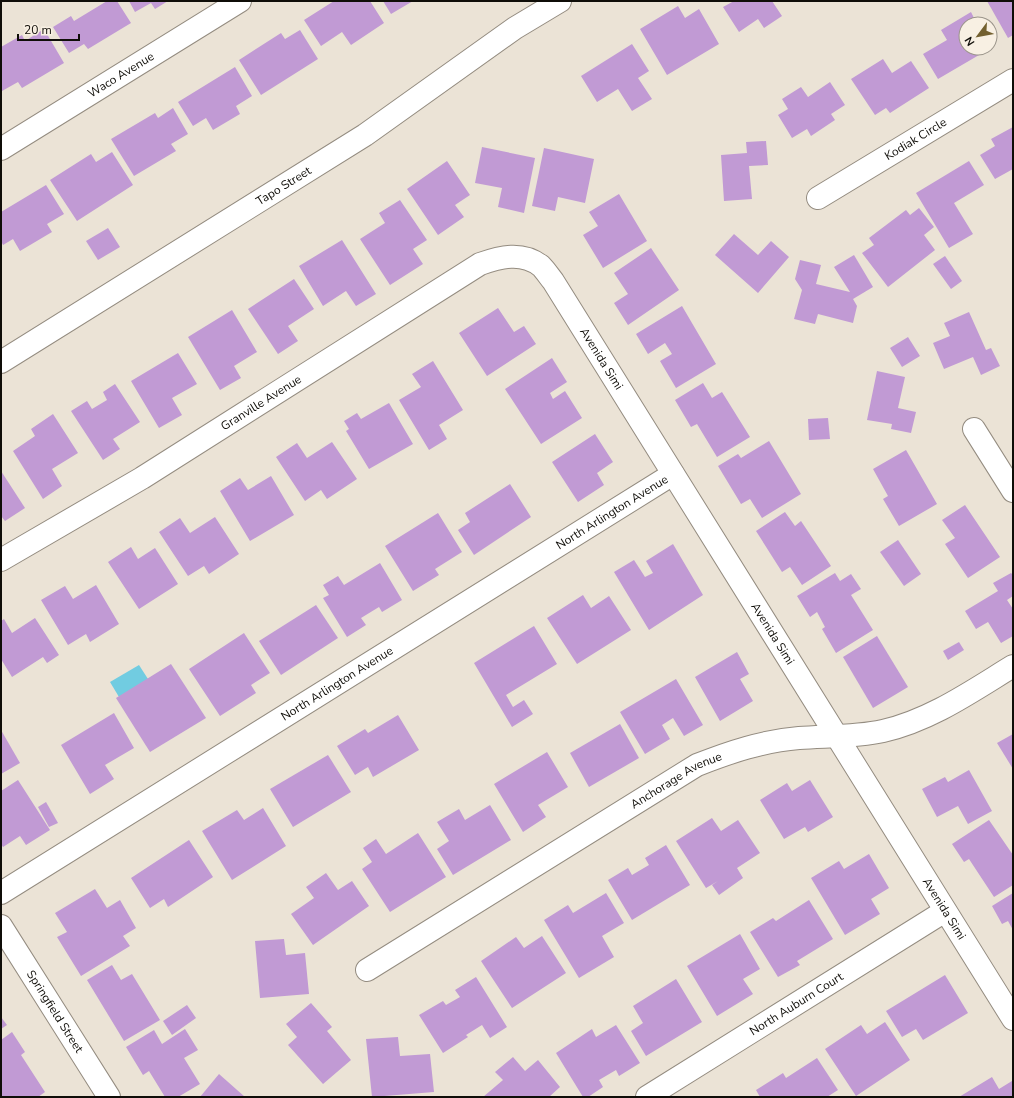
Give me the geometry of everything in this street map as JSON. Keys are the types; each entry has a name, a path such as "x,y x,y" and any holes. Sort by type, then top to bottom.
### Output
{"street":[{"name":"Waco Avenue","path":"1,149 240,1"},
{"name":"Tapo Street","path":"1,362 365,135 514,28 560,1"},
{"name":"Kodiak Circle","path":"818,198 1013,80"},
{"name":"Granville Avenue","path":"1,560 142,478 480,264 501,256 523,257"},
{"name":"Avenida Simi","path":"523,257 541,266 553,281 1013,1019"},
{"path":"974,429 1013,491"},
{"name":"North Arlington Avenue","path":"1,893 673,474"},
{"name":"Anchorage Avenue","path":"367,970 697,765 727,753 763,743 799,738 837,737 884,731 935,714 1013,666"},
{"name":"North Auburn Court","path":"646,1097 945,911"},
{"name":"Springfield Street","path":"1,926 109,1097"}],"water":[{"path":"139,665 148,679 119,697 110,682"}],"building":[{"path":"107,1 117,1 131,23 88,49 84,44 69,53 53,27 71,16 74,21"},
{"path":"129,1 168,1 155,9 151,3 135,12"},
{"path":"334,1 370,1 384,23 351,45 342,32 321,46 304,20"},
{"path":"383,1 413,1 391,14"},
{"path":"734,1 772,1 782,16 764,28 758,19 739,32 723,7"},
{"path":"987,1 1013,1 1013,35 1008,38 998,20 998,16 996,16"},
{"path":"678,6 685,18 699,9 719,44 667,75 640,29"},
{"path":"971,12 973,16 964,16"},
{"path":"958,20 958,56 977,56 938,79 923,54 947,40 941,30"},
{"path":"44,29 64,63 22,88 18,82 2,91 1,47 22,35 25,41"},
{"path":"300,30 318,59 261,95 239,60 281,33 285,39"},
{"path":"632,44 649,71 638,78 652,99 632,111 618,89 597,102 581,76"},
{"path":"883,59 892,73 911,61 929,88 890,113 886,108 875,115 851,79"},
{"path":"235,67 252,96 236,106 240,114 213,130 206,118 193,126 178,102"},
{"path":"830,82 845,105 831,114 835,120 811,136 807,129 792,138 778,115 788,109 782,99 801,87 808,97"},
{"path":"173,108 188,134 171,144 176,151 134,176 111,139 155,113 158,118"},
{"path":"1013,127 1013,169 995,179 980,155 995,146 991,139"},
{"path":"766,141 768,165 749,166 752,199 724,201 721,155 747,153 746,142"},
{"path":"482,147 535,158 524,213 498,207 502,188 475,183"},
{"path":"544,148 594,159 585,203 558,197 555,211 532,206"},
{"path":"112,152 133,185 77,221 50,180 91,154 96,162"},
{"path":"447,161 470,195 455,205 464,217 438,235 407,189"},
{"path":"969,161 984,185 954,203 973,234 949,248 916,193"},
{"path":"46,185 64,214 47,224 52,232 20,251 13,239 3,245 1,241 1,212"},
{"path":"619,194 647,241 603,268 583,235 598,226 589,212"},
{"path":"400,200 427,240 413,249 423,264 390,285 360,239 385,223 379,213"},
{"path":"919,208 934,227 924,235 935,250 888,287 862,253 874,245 869,238 906,210 910,215"},
{"path":"108,228 120,247 98,260 86,241"},
{"path":"734,234 758,255 771,241 789,257 758,293 715,255"},
{"path":"342,240 376,294 356,306 346,291 323,306 299,266"},
{"path":"651,248 679,290 628,325 614,303 628,294 614,273"},
{"path":"854,255 873,287 853,299 857,306 853,323 818,314 815,324 794,319 802,290 795,279 800,260 821,265 816,284 850,292 834,267"},
{"path":"945,256 962,281 951,289 933,264"},
{"path":"294,279 314,309 288,326 298,341 278,354 248,309"},
{"path":"682,306 716,364 676,388 660,361 672,354 665,343 648,354 636,334"},
{"path":"498,308 514,332 524,326 536,344 487,376 459,333"},
{"path":"232,310 257,352 234,366 241,378 220,390 188,337"},
{"path":"969,312 986,350 991,348 1000,366 981,375 973,357 944,369 933,343 950,336 944,323"},
{"path":"908,337 920,356 902,367 890,348"},
{"path":"178,353 197,384 172,398 182,415 159,428 131,381"},
{"path":"552,358 567,382 550,393 553,399 565,391 582,418 541,444 505,389"},
{"path":"433,361 463,410 439,425 447,439 429,450 399,400 421,387 412,374"},
{"path":"877,371 905,377 898,408 916,412 911,433 891,429 892,424 867,420"},
{"path":"703,383 712,398 722,392 750,437 717,457 697,424 691,427 675,400"},
{"path":"115,384 140,422 113,439 120,449 103,460 71,411 87,401 92,409 107,400 103,392"},
{"path":"389,403 413,444 369,469 346,431 349,429 344,421 357,413 361,419"},
{"path":"53,414 78,453 52,469 62,486 43,499 13,451 35,436 31,429"},
{"path":"828,418 830,439 809,440 808,419"},
{"path":"595,434 613,462 597,473 604,485 578,502 552,462"},
{"path":"769,441 801,494 762,518 750,499 741,504 718,466 738,454 741,458"},
{"path":"332,442 357,479 327,499 321,490 305,501 276,457 297,443 307,458"},
{"path":"906,450 937,504 899,526 883,499 888,496 873,469"},
{"path":"1,471 25,508 5,521 1,516"},
{"path":"271,476 294,515 250,541 220,491 240,478 248,490"},
{"path":"510,484 531,517 474,555 458,530 470,522 465,513"},
{"path":"965,505 1000,557 968,578 945,544 955,538 942,520"},
{"path":"785,512 795,526 801,521 831,566 802,585 790,567 782,572 756,531"},
{"path":"438,513 462,552 435,569 439,575 413,591 385,546"},
{"path":"215,517 239,554 209,574 204,566 188,576 159,532 180,518 190,533"},
{"path":"898,540 921,574 904,586 880,552"},
{"path":"673,544 703,595 649,630 614,572 634,560 645,577 653,573 646,561"},
{"path":"131,547 138,559 155,548 178,584 139,609 108,562"},
{"path":"380,563 402,600 382,612 379,607 361,618 366,625 347,637 323,598 329,595 323,585 338,576 344,585"},
{"path":"835,573 840,581 851,574 861,589 851,595 873,630 836,653 822,629 825,627 817,612 810,617 797,596"},
{"path":"1011,573 1013,575 1013,596 1007,600 1013,609 1013,636 1001,643 988,622 976,629 965,611 998,591 993,583"},
{"path":"96,585 119,624 90,642 86,634 68,645 41,600 65,586 73,599"},
{"path":"583,595 591,608 609,596 631,630 577,664 547,618"},
{"path":"316,605 338,638 281,675 259,641"},
{"path":"35,618 59,655 47,663 43,657 12,677 1,659 1,621 4,619 12,633"},
{"path":"534,626 557,664 506,695 513,707 524,700 533,714 512,727 474,663"},
{"path":"244,633 270,673 251,685 256,693 220,716 189,669"},
{"path":"877,636 908,687 873,708 843,657"},
{"path":"959,642 964,650 948,660 943,651"},
{"path":"737,652 749,674 740,679 753,701 720,721 695,677"},
{"path":"171,664 206,718 150,752 116,698"},
{"path":"676,679 703,725 684,736 673,718 662,725 670,739 645,754 620,712"},
{"path":"114,713 134,748 105,765 114,779 90,794 61,745"},
{"path":"398,715 419,750 373,777 368,767 355,775 337,746 365,729 368,733"},
{"path":"620,724 639,758 589,787 570,753"},
{"path":"1,730 20,763 1,774"},
{"path":"1013,734 1013,769 997,743"},
{"path":"547,752 568,787 538,805 546,817 523,832 494,784"},
{"path":"328,755 351,792 293,827 270,789"},
{"path":"969,770 992,811 968,824 958,806 937,817 922,789 945,777 948,782"},
{"path":"18,780 50,830 26,845 20,836 3,847 1,844 1,791"},
{"path":"810,780 833,817 808,832 805,827 784,839 760,800 787,783 792,791"},
{"path":"46,802 58,823 49,827 38,807"},
{"path":"490,805 511,840 453,875 437,849 449,841 437,822 459,809 465,820"},
{"path":"263,808 286,846 232,880 202,831 237,810 244,820"},
{"path":"712,818 721,831 738,820 760,853 737,868 743,878 719,895 712,885 718,881 706,888 676,841"},
{"path":"989,820 1013,855 1013,885 994,897 969,859 964,862 952,844"},
{"path":"418,833 446,877 390,912 362,869 372,862 363,848 376,839 386,854"},
{"path":"189,840 213,877 168,907 164,899 150,908 131,878"},
{"path":"666,845 690,885 632,920 608,880 628,868 632,875 649,865 645,858"},
{"path":"869,854 889,888 871,899 880,914 845,935 811,878 839,861 844,869"},
{"path":"326,873 338,890 352,881 369,906 313,945 291,914 314,898 306,887"},
{"path":"95,889 107,908 120,900 136,928 123,936 130,946 81,976 57,937 67,932 55,913"},
{"path":"606,893 624,923 602,936 614,957 579,978 544,920 568,905 573,913"},
{"path":"1013,893 1013,930 1008,921 1002,924 992,906"},
{"path":"809,900 833,939 797,961 800,965 778,977 750,932 773,918 776,921"},
{"path":"740,934 760,969 743,979 753,994 717,1016 687,966"},
{"path":"542,936 566,973 512,1008 481,961 516,937 524,948"},
{"path":"284,939 286,955 305,953 309,994 260,998 255,941"},
{"path":"112,965 121,980 132,974 160,1020 124,1041 87,980"},
{"path":"945,975 968,1013 923,1040 916,1029 902,1037 886,1011"},
{"path":"476,977 507,1027 490,1038 482,1025 466,1035 468,1037 443,1053 419,1015 443,1001 446,1005 460,997 455,990"},
{"path":"676,979 702,1022 646,1056 631,1031 643,1023 633,1006"},
{"path":"311,1003 332,1027 327,1031 351,1060 323,1084 288,1045 297,1037 286,1024"},
{"path":"187,1005 196,1018 172,1035 163,1021"},
{"path":"1,1017 7,1025 1,1029"},
{"path":"885,1022 910,1060 856,1096 825,1049 861,1025 867,1034"},
{"path":"616,1025 640,1063 619,1076 616,1070 599,1080 603,1087 588,1097 583,1097 556,1053 592,1029 596,1037"},
{"path":"185,1029 198,1050 184,1058 200,1084 178,1097 165,1097 149,1071 143,1075 126,1047 154,1030 162,1044"},
{"path":"12,1032 25,1052 21,1055 45,1092 38,1097 1,1097 1,1040"},
{"path":"398,1037 400,1056 430,1054 434,1092 372,1097 366,1039"},
{"path":"513,1057 525,1071 538,1060 560,1087 549,1097 483,1097 503,1080 495,1072"},
{"path":"817,1058 838,1090 827,1097 760,1097 756,1090 783,1073 786,1078"},
{"path":"219,1074 245,1097 200,1097"},
{"path":"992,1077 999,1089 1012,1081 1013,1097 959,1097"}]}
